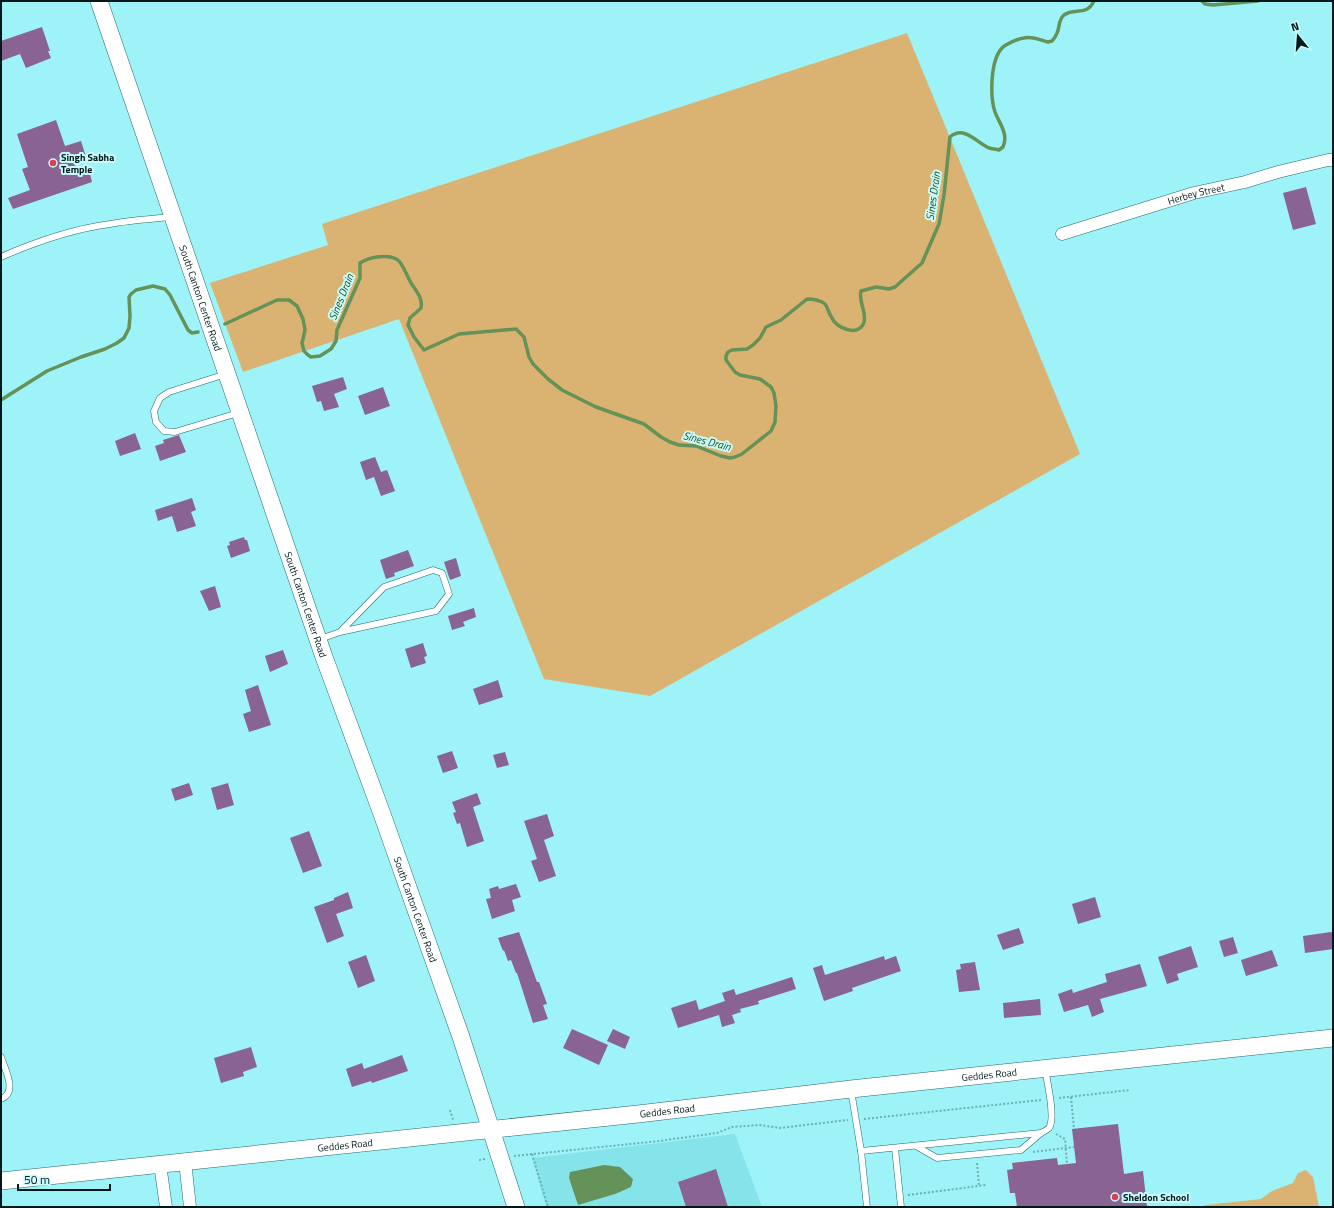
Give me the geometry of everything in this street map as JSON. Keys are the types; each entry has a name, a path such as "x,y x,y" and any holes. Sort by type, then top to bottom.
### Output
{"main road":[{"name":"South Canton Center Road","path":"98,1 318,640 382,814 461,1037 516,1207"},
{"name":"Geddes Road","path":"1,1181 638,1114 851,1089 1333,1038"}],"street":[{"name":"Herbey Street","path":"1062,234 1194,193 1333,160"},
{"path":"185,1161 190,1207"},
{"path":"160,1164 166,1207"}],"lane":[{"path":"1,257 22,247 109,224 173,217"},
{"path":"226,374 169,392 160,398 154,411 156,422 164,431 176,432 240,413"},
{"path":"318,640 340,632 436,610 449,594 442,572 433,570 384,587 340,632"},
{"path":"1,1057 10,1085 9,1092 6,1097 1,1099"},
{"path":"916,1146 937,1158 1021,1150 1048,1129 1051,1121 1050,1099 1045,1068"},
{"path":"851,1089 861,1151 867,1207"},
{"path":"861,1151 1041,1133"},
{"path":"895,1148 901,1207"}],"path":[{"path":"525,1155 659,1141 717,1133 732,1127 760,1124 780,1128 1130,1090"},
{"path":"1071,1097 1074,1129"},
{"path":"1055,1133 1065,1139 1067,1164"},
{"path":"532,1154 548,1207"},
{"path":"977,1161 979,1186"},
{"path":"910,1194 986,1185"}],"shaded area":[{"path":"907,33 1080,454 650,696 544,679 399,319 243,372 210,283 328,245 322,224"},
{"path":"735,1134 762,1207 546,1207 532,1158"},
{"path":"604,1165 620,1167 633,1179 631,1187 615,1194 578,1205 569,1178 570,1172"},
{"path":"1306,1170 1313,1177 1319,1207 1199,1207 1261,1199 1272,1191 1293,1183 1298,1173"}],"building":[{"path":"42,27 51,58 26,68 20,54 1,61 1,41"},
{"name":"Singh Sabha Temple","path":"56,120 65,146 81,141 87,160 74,165 90,174 92,182 13,209 8,198 30,190 22,169 28,167 17,134"},
{"path":"1306,187 1316,224 1293,230 1283,193"},
{"path":"343,377 347,389 334,394 339,407 324,411 321,401 317,402 312,386"},
{"path":"383,387 390,406 365,415 358,396"},
{"path":"135,433 141,449 120,456 115,441"},
{"path":"179,435 186,452 160,461 155,446 164,443 163,440"},
{"path":"375,457 381,472 387,470 395,491 381,496 374,477 366,480 360,462"},
{"path":"192,498 196,510 191,512 196,526 177,532 172,516 158,521 155,510"},
{"path":"244,537 245,540 247,540 250,551 231,558 227,546 230,545 229,542"},
{"path":"408,550 414,566 394,573 395,576 386,579 380,560"},
{"path":"456,558 461,576 450,580 444,562"},
{"path":"215,586 221,607 209,611 200,591"},
{"path":"474,608 476,617 463,622 465,626 452,630 448,616"},
{"path":"423,643 427,656 424,657 426,663 411,668 405,649"},
{"path":"283,650 288,664 270,672 265,656"},
{"path":"498,680 503,697 479,705 473,689"},
{"path":"258,685 271,725 249,732 243,714 251,711 245,690"},
{"path":"452,751 458,768 443,773 437,756"},
{"path":"505,752 509,765 497,768 493,755"},
{"path":"189,783 193,795 175,801 171,789"},
{"path":"228,783 234,805 217,810 211,788"},
{"path":"477,793 481,804 473,807 484,841 467,847 460,823 457,824 453,813 456,812 452,802"},
{"path":"547,814 554,836 544,840 556,876 539,882 531,861 537,859 524,821"},
{"path":"309,831 322,866 303,873 290,838"},
{"path":"516,884 521,897 512,900 515,911 492,919 486,899 491,898 489,889 498,886 499,889"},
{"path":"348,892 353,908 336,914 344,936 327,943 314,907 334,900 334,898"},
{"path":"1095,897 1101,917 1078,924 1072,904"},
{"path":"1019,928 1024,943 1003,950 997,935"},
{"path":"519,932 537,982 539,982 547,1004 543,1005 548,1019 533,1023 517,973 511,960 508,961 498,938"},
{"path":"1333,933 1333,949 1305,953 1303,936"},
{"path":"1233,937 1238,953 1224,957 1219,941"},
{"path":"1191,946 1198,967 1177,974 1179,980 1167,984 1158,957"},
{"path":"1272,950 1278,966 1246,976 1241,960"},
{"path":"366,955 375,981 358,988 348,962"},
{"path":"884,956 885,960 896,956 901,971 852,988 853,991 824,1001 813,968 822,965 825,975"},
{"path":"975,962 980,990 959,992 956,970 961,969 960,964"},
{"path":"1140,964 1147,986 1100,999 1104,1012 1092,1017 1088,1005 1064,1012 1058,994 1072,989 1073,993 1107,982 1105,974"},
{"path":"792,977 796,989 758,1001 759,1004 740,1009 741,1012 732,1015 735,1023 722,1027 719,1015 678,1028 671,1008 696,1000 699,1010 725,1001 722,993 734,989 736,995"},
{"path":"1040,999 1041,1015 1004,1018 1003,1003"},
{"path":"572,1029 608,1045 599,1065 563,1048"},
{"path":"613,1029 630,1037 625,1049 607,1041"},
{"path":"251,1047 257,1067 243,1072 244,1076 221,1083 214,1058"},
{"path":"402,1055 408,1071 372,1083 371,1081 352,1087 346,1069 362,1063 364,1069"},
{"name":"Sheldon School","path":"1118,1124 1124,1174 1143,1171 1147,1207 1017,1207 1015,1193 1010,1193 1007,1170 1013,1169 1012,1163 1057,1158 1058,1165 1076,1163 1072,1129"},
{"path":"716,1169 728,1207 686,1207 678,1182"}],"waterway":[{"name":"Sines Drain","path":"225,324 277,300 289,300 297,306 303,319 305,330 302,343 304,351 311,357 320,356 331,349 336,341 337,330 360,278 360,263 369,259 390,257 401,263 420,298 421,308 410,318 408,325 414,337 424,350 459,334 516,329 524,337 529,357 533,364 562,390 596,407 644,424 670,442 679,445 696,446 721,456 730,458 735,457 742,454 771,431 775,422 776,406 774,393 771,387 760,379 740,375 735,372 726,360 728,352 732,350 747,349 753,345 760,338 766,327 781,320 807,299 816,300 825,304 834,321 842,327 849,330 856,330 861,327 865,318 860,295 861,291 876,287 889,289 895,287 922,263 939,224 944,195 950,137 960,133 970,136 989,148 999,150 1003,147 1005,142 1004,133 995,112 992,98 993,70 995,61 1002,48 1018,39 1036,38 1048,42 1052,41 1058,31 1061,19 1064,15 1087,9 1094,1"},
{"name":"Sines Drain","path":"1202,1 1205,4 1213,5 1258,1"},
{"name":"Sines Drain","path":"1,400 47,371 105,349 124,338 129,328 129,297 136,290 153,286 165,289 170,295 188,330 192,333 198,332"}],"place":[{"name":"Singh Sabha Temple","path":"53,163"},
{"name":"Sheldon School","path":"1115,1197"}]}
